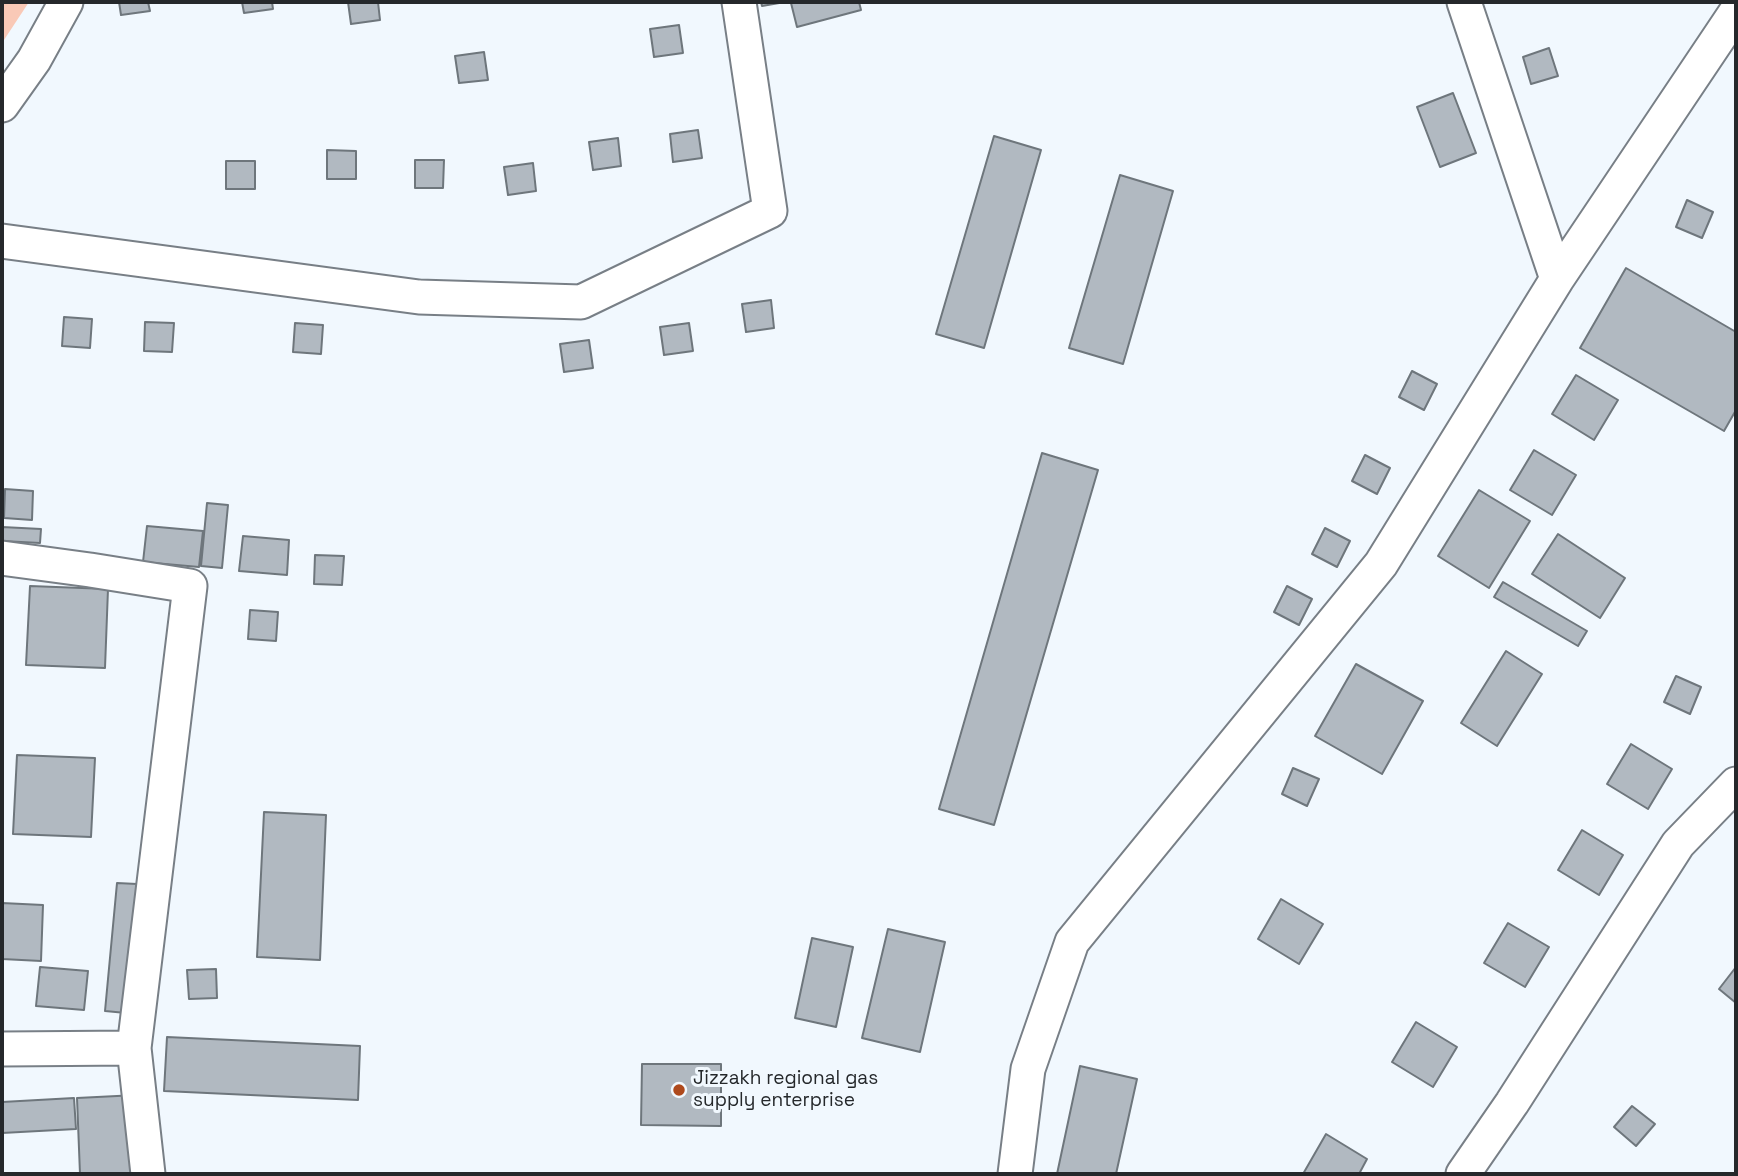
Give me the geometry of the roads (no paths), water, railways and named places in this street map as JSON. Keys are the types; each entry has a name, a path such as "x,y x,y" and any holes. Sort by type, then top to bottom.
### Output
{"street":[{"path":"2,105 34,60 66,2"},
{"path":"2,241 419,297 581,302 770,211 739,2"},
{"path":"1464,2 1557,279"},
{"path":"1015,1174 1028,1069 1072,942 1381,564 1557,279 1736,12"},
{"path":"2,558 190,586 134,1048 148,1174"},
{"path":"1463,1174 1512,1103 1678,844 1736,783"},
{"path":"2,1049 134,1048"}],"place":[{"name":"Jizzakh regional gas supply enterprise","path":"679,1090"}]}
